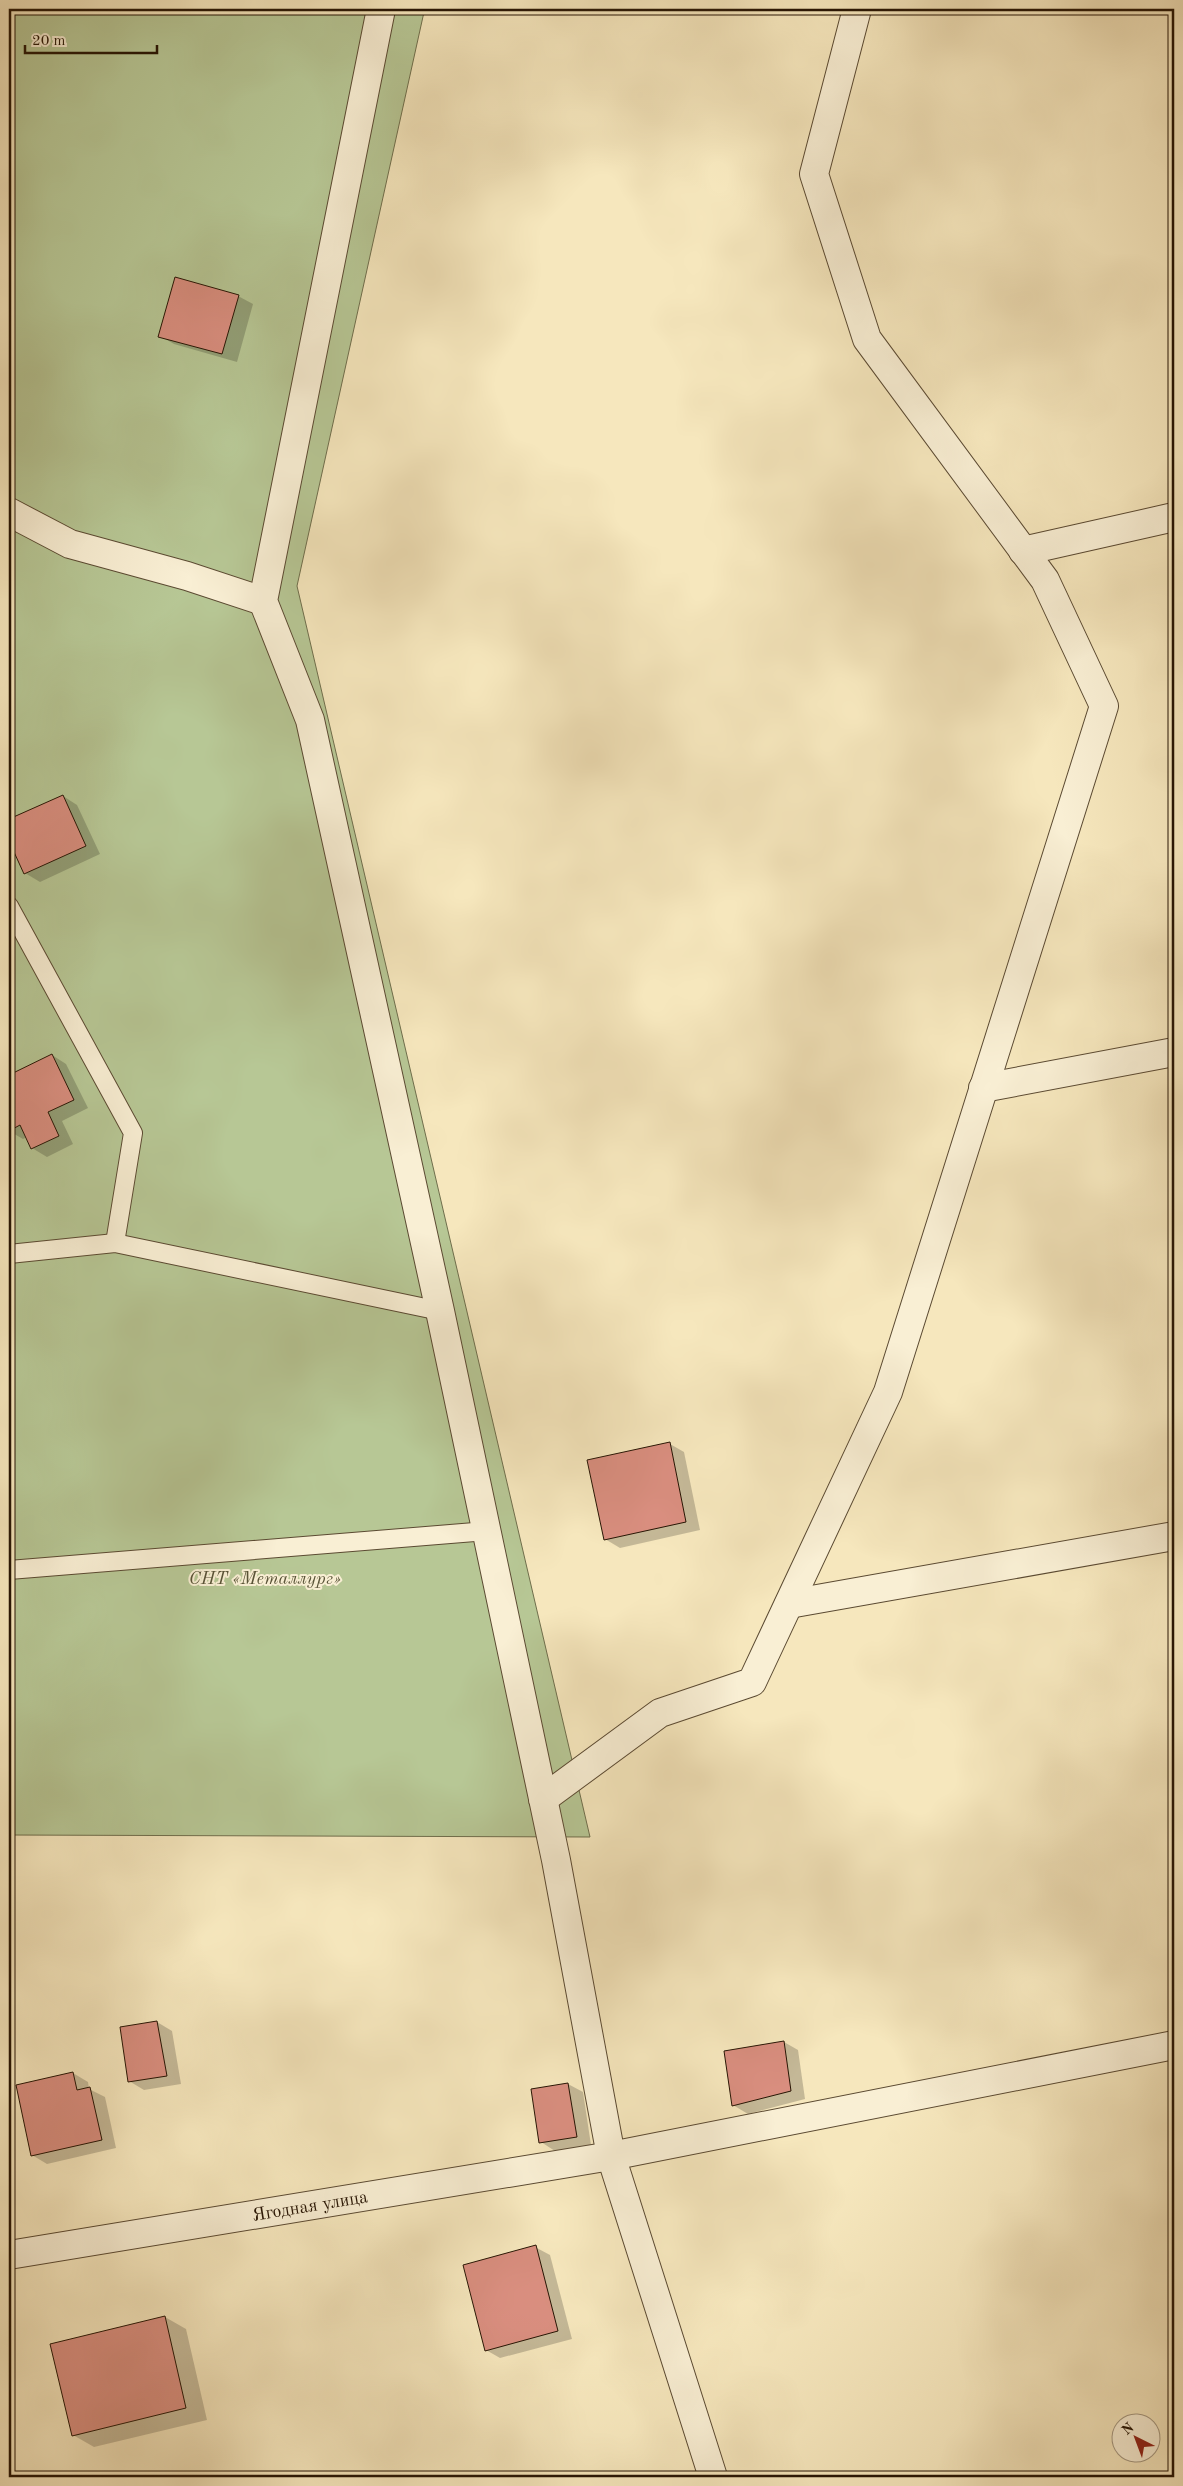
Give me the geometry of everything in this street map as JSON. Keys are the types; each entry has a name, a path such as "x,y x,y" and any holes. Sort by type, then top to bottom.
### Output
{"street":[{"path":"381,9 263,601 310,720 487,1531 543,1799 611,2156 713,2477"},
{"path":"543,1799 660,1713 752,1682 888,1392 1104,706 1045,580 867,339 814,174 857,9"},
{"path":"9,512 70,544 187,576 263,601"},
{"path":"1023,550 1174,517"},
{"path":"983,1088 1174,1052"},
{"path":"789,1604 1174,1536"},
{"name":"Ягодная улица","path":"9,2255 611,2156 1174,2045"}],"lane":[{"path":"9,906 133,1133 114,1243"},
{"path":"9,1254 114,1243 440,1311"},
{"path":"9,1570 487,1531"}],"green space":[{"name":"СНТ «Металлург»","path":"9,9 428,9 424,12 297,586 590,1837 9,1835"}],"building":[{"path":"175,277 239,295 222,354 158,337"},
{"path":"63,795 86,846 24,874 9,841 9,819"},
{"path":"52,1054 74,1100 48,1112 59,1136 31,1149 20,1125 9,1131 9,1075"},
{"path":"670,1442 686,1522 604,1540 587,1460"},
{"path":"157,2021 167,2076 128,2082 120,2027"},
{"path":"784,2041 791,2091 732,2106 724,2051"},
{"path":"73,2072 77,2090 90,2087 102,2140 31,2156 16,2085"},
{"path":"568,2083 577,2137 539,2143 531,2089"},
{"path":"536,2245 558,2331 485,2351 463,2265"},
{"path":"165,2316 186,2408 72,2436 50,2344"}]}
